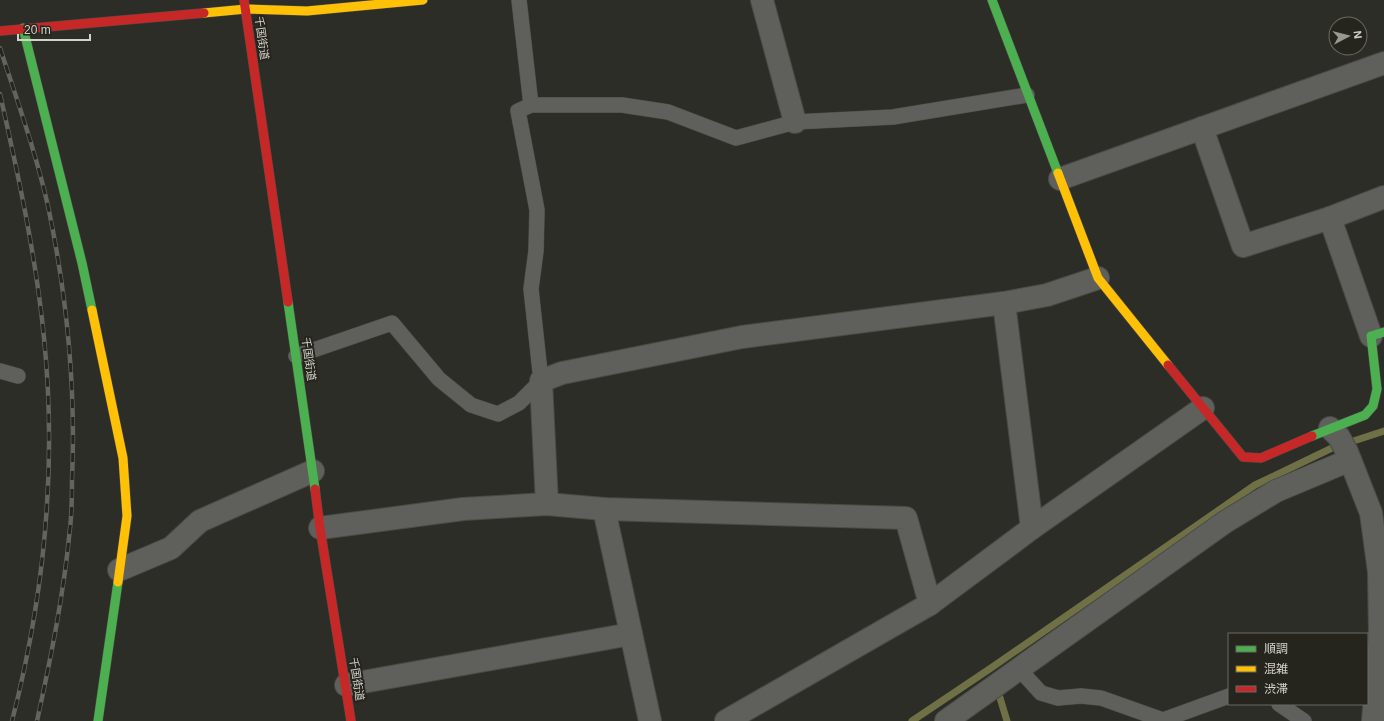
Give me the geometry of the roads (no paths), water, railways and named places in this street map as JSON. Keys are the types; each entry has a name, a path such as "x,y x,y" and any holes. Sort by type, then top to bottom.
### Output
{"street":[{"path":"0,31 245,4 306,11 423,0"},
{"path":"762,0 796,122"},
{"path":"992,0 1098,278 1243,457 1261,458 1341,444"},
{"name":"千国街道","path":"245,4 320,528 351,721"},
{"path":"23,28 82,264 123,458 127,516 98,721"},
{"path":"1060,179 1384,63"},
{"path":"1202,128 1243,246 1330,218 1384,198"},
{"path":"946,721 1225,522 1276,491 1341,444 1373,406 1377,388 1372,353 1378,334 1330,218"},
{"path":"547,504 540,381 562,373 742,337 1004,303 1046,295 1098,278"},
{"path":"1004,303 1032,528"},
{"path":"726,721 930,604 1032,528 1203,408"},
{"path":"1341,444 1371,513 1379,572 1380,637 1373,721"},
{"path":"119,570 171,548 200,521 313,471"},
{"path":"320,528 463,509 547,504 604,509 906,518 930,604"},
{"path":"604,509 650,721"},
{"path":"346,685 631,634"}],"lane":[{"path":"519,0 531,105"},
{"path":"296,356 392,323 439,379 471,405 498,414 519,403 540,381 530,289 536,251 537,210 518,111 531,105 622,105 637,107 668,112 736,138 796,122 893,118 1027,94"},
{"path":"0,371 18,376"},
{"path":"1019,669 1041,693 1058,698 1081,696 1101,698 1163,720 1228,696"},
{"path":"1280,705 1304,721"}],"waterway":[{"path":"912,721 1255,485 1332,448 1384,431"},
{"path":"997,688 1007,721"}],"railway":[{"path":"0,48 32,146 48,206 55,240 69,342 73,411 71,522 61,601 37,721"},
{"path":"0,94 20,185 41,307 48,386 49,434 48,483 40,579 23,674 12,721"}]}
